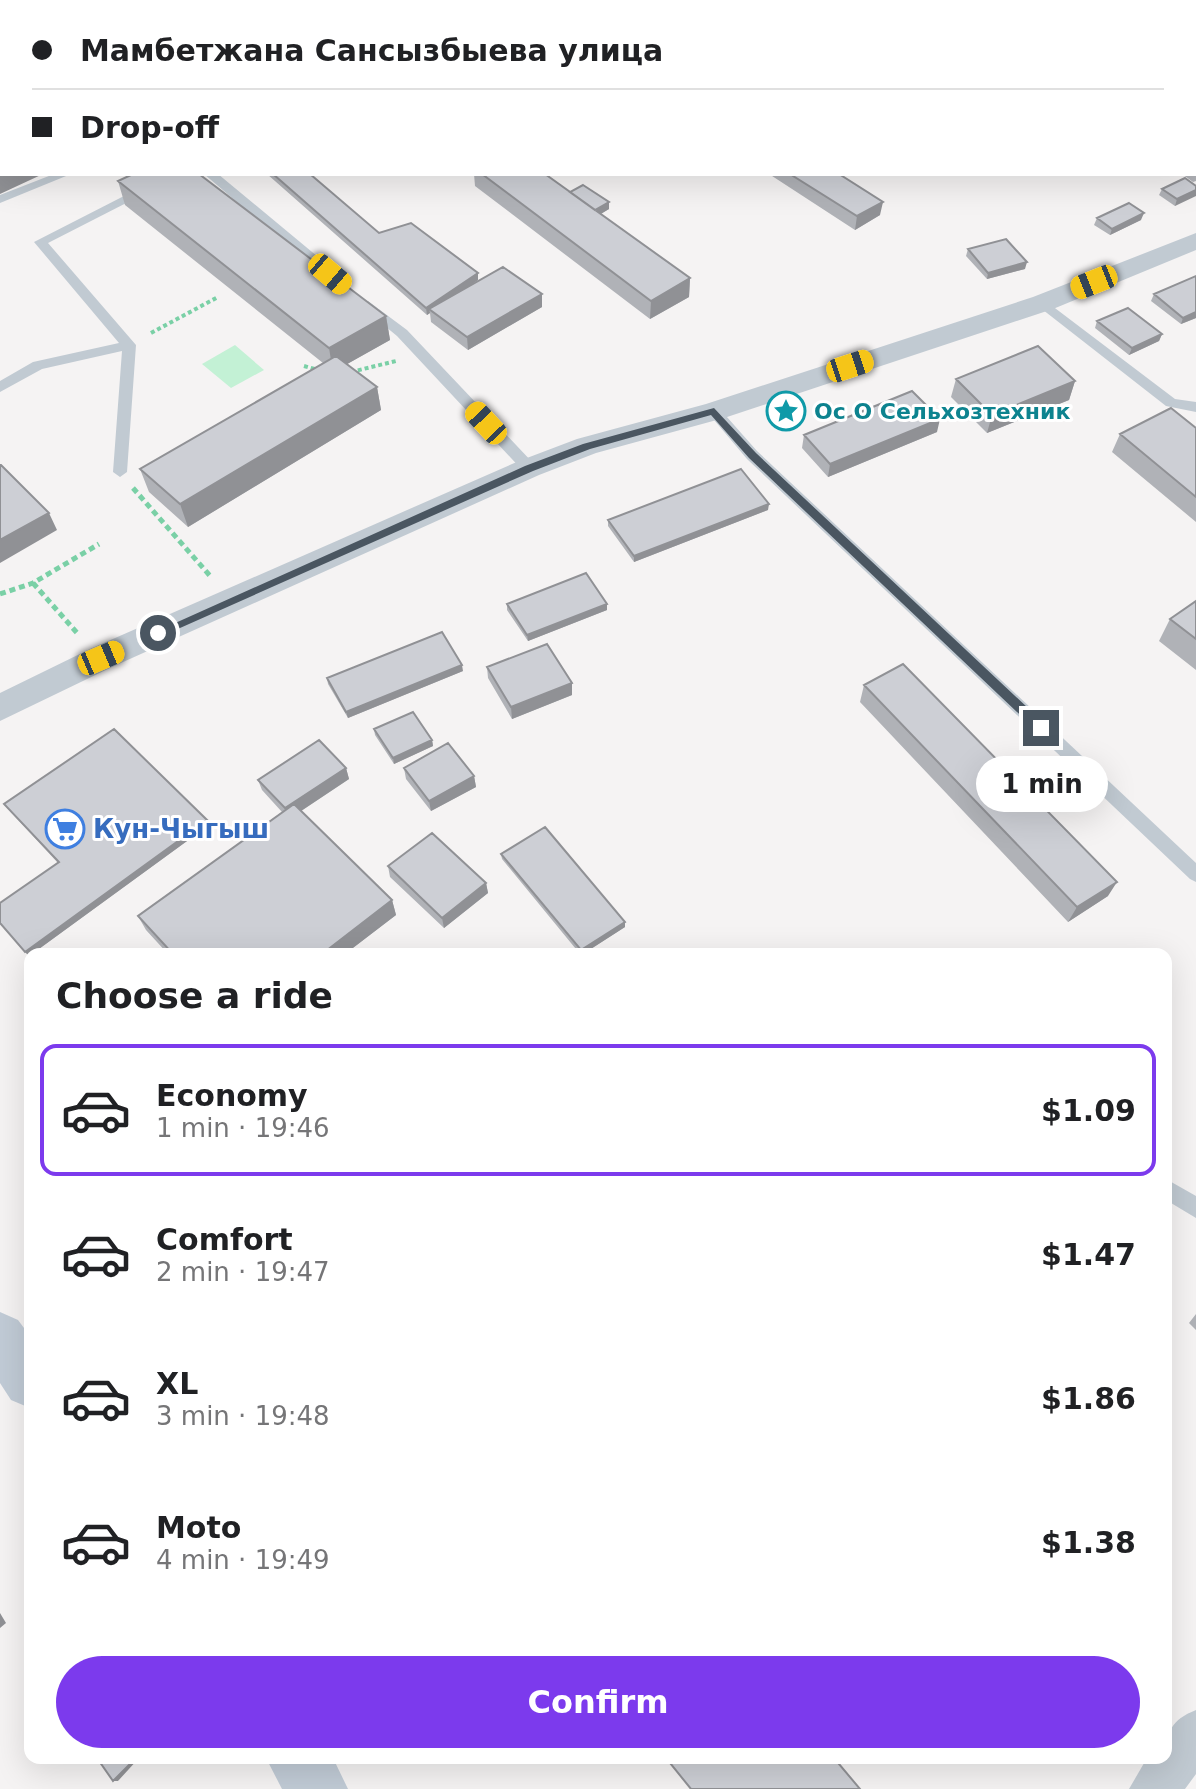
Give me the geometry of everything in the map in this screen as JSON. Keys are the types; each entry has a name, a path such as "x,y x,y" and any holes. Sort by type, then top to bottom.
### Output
{"street":[{"path":"0,708 101,658 529,468 587,446 714,411 1043,303 1196,241"},
{"path":"0,1338 24,1372"},
{"path":"1154,1789 1196,1734"},
{"path":"300,1764 318,1789"}],"lane":[{"path":"0,199 60,176"},
{"path":"120,472 129,345 40,242 173,176"},
{"path":"212,176 402,333 529,468"},
{"path":"1043,303 1171,403 1196,407"},
{"path":"0,387 38,365 129,345"},
{"path":"714,411 752,455 1196,874"},
{"path":"1172,1193 1196,1208"}],"path":[{"path":"129,345 218,297"},
{"path":"338,376 422,355"},
{"path":"304,366 327,372"},
{"path":"120,472 169,532 233,600"},
{"path":"0,594 33,583 99,544"},
{"path":"33,583 101,658"}],"green space":[{"path":"235,345 264,370 231,388 202,364"}],"building":[{"path":"129,176 202,176 386,316 329,348 118,181"},
{"path":"275,176 312,176 379,233 411,223 478,273 426,308"},
{"path":"485,176 548,176 690,278 651,301"},
{"path":"793,176 842,176 883,202 857,216"},
{"path":"1185,178 1196,186 1196,190 1177,199 1162,189"},
{"path":"583,185 609,202 595,210 570,192"},
{"path":"1129,203 1144,213 1112,229 1097,218"},
{"path":"1006,239 1027,262 988,273 968,249"},
{"path":"503,267 542,294 467,337 429,309"},
{"path":"1196,276 1196,312 1183,318 1154,294"},
{"path":"1128,308 1162,334 1132,348 1097,321"},
{"path":"1038,346 1075,381 992,415 956,379"},
{"path":"336,356 377,387 180,504 140,469"},
{"path":"912,391 940,419 830,464 804,435"},
{"path":"1171,408 1196,428 1196,497 1120,434"},
{"path":"0,465 49,513 0,540"},
{"path":"741,469 769,504 634,556 608,520"},
{"path":"586,573 607,604 527,635 507,604"},
{"path":"1196,601 1196,639 1170,619"},
{"path":"442,632 462,665 346,712 327,678"},
{"path":"547,644 572,683 511,707 487,667"},
{"path":"903,664 1117,882 1077,907 864,685"},
{"path":"413,712 432,740 393,758 374,729"},
{"path":"114,729 207,820 24,951 0,923 0,903 59,862 4,804"},
{"path":"319,740 346,768 285,808 258,780"},
{"path":"448,743 474,776 429,801 404,768"},
{"path":"294,804 392,900 330,948 167,948 138,916"},
{"path":"545,827 625,922 579,948 501,854"},
{"path":"432,833 486,883 442,918 388,866"},
{"path":"101,1764 130,1764 113,1781"},
{"path":"671,1764 839,1764 860,1789 691,1789"}],"place":[{"name":"Ос О Сельхозтехник","path":"786,411"},
{"name":"Кун-Чыгыш","path":"65,829"}],"route":[{"path":"158,633 529,468 587,446 714,411 752,455 1041,728"}]}
